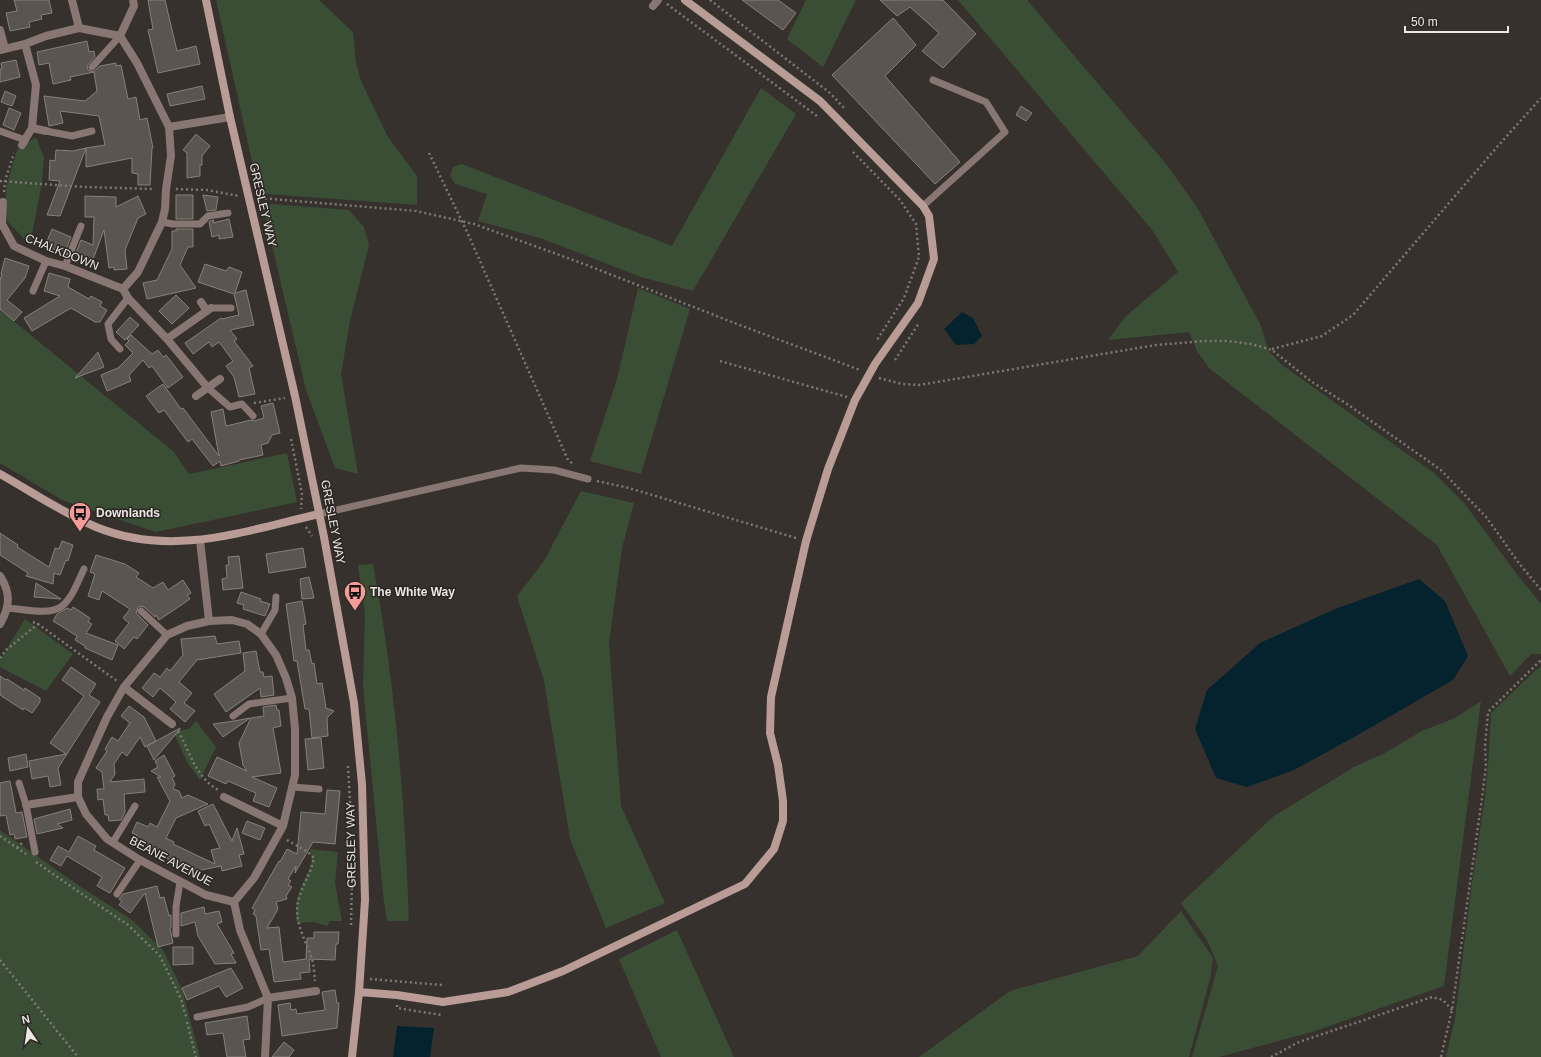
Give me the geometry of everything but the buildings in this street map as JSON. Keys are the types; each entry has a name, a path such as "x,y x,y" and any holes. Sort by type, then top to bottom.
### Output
{"street":[{"path":"72,0 79,28"},
{"path":"120,36 134,6 133,0"},
{"name":"GRESLEY WAY","path":"206,0 230,117 295,396 319,514 354,703 362,784 364,900 359,992 352,1057"},
{"path":"359,992 397,995 443,1002 508,992 563,971 745,884 774,849 783,822 783,800 778,765 770,733 771,697 806,541 828,469 855,400 875,364 918,303 934,259 929,216 923,206 820,101 685,0"},
{"path":"0,30 2,49 25,44 46,36 79,28 120,36 137,63 169,127 171,156 166,189 166,209 162,222 138,272 123,289 128,298 167,339 208,388"},
{"path":"24,142 32,128 36,85 25,44"},
{"path":"169,127 230,117"},
{"path":"32,128 46,131"},
{"name":"CHALKDOWN","path":"2,202 1,224 14,246 46,261 65,266 123,289"},
{"path":"167,339 209,309 201,302"},
{"path":"196,396 220,380"},
{"path":"0,474 79,519 97,527 121,535 159,542 200,540 319,514"},
{"path":"200,540 209,621"},
{"path":"0,576 6,588 7,608 7,613 0,624"},
{"path":"26,805 78,797 78,782 107,717 124,687 167,635 187,626 209,621 232,620 247,624 261,634 276,655 286,678 292,698 295,729 295,774 282,826 254,878 234,902 240,930 268,998 265,1057"},
{"path":"124,687 172,724"},
{"name":"BEANE AVENUE","path":"78,797 86,814 107,840 113,842 140,860 206,895 234,902"},
{"path":"224,797 282,826"},
{"path":"268,998 316,991"}],"lane":[{"path":"92,67 120,36"},
{"path":"923,206 1005,132 986,102 933,80"},
{"path":"0,131 24,142"},
{"path":"46,131 72,136 92,132"},
{"path":"162,222 173,224 200,224 208,216 228,213"},
{"path":"65,266 82,226"},
{"path":"33,291 46,261"},
{"path":"120,349 111,339 108,324 128,298"},
{"path":"209,309 231,308"},
{"path":"208,388 230,407 242,404 253,416"},
{"path":"319,514 522,468 554,470 588,479"},
{"path":"7,608 37,612 55,609 62,606 75,589 84,569"},
{"path":"261,634 275,610 276,597"},
{"path":"141,611 167,635"},
{"path":"233,716 249,704 292,698"},
{"path":"19,783 26,805 32,854"},
{"path":"292,787 319,789"},
{"path":"113,842 135,806"},
{"path":"117,894 140,860"},
{"path":"176,934 176,907 180,882"},
{"path":"197,1017 248,1007 268,998"}],"path":[{"path":"662,0 817,115 822,121"},
{"path":"710,0 830,93 846,110"},
{"path":"1272,350 1322,336 1353,314 1541,98"},
{"path":"2,202 5,181 16,147 24,142"},
{"path":"850,149 900,200 916,224 919,257 904,298 874,344"},
{"path":"429,153 461,220 568,460 588,479 629,488 806,541"},
{"path":"0,181 84,187 206,190 276,200 416,211 461,220 584,264 887,381 902,384 919,384 1156,345 1204,341 1250,344 1272,350 1312,382 1347,404 1441,470 1487,518 1518,562 1541,590"},
{"path":"895,360 922,318"},
{"path":"720,361 855,400"},
{"path":"242,404 295,396"},
{"path":"304,525 312,536 313,543"},
{"path":"31,621 38,624 124,687"},
{"path":"0,658 6,650 38,624"},
{"path":"1441,1057 1452,1010 1486,766 1485,746 1488,712 1541,660"},
{"path":"172,724 179,732 188,753 202,776 210,785 224,793 224,797"},
{"path":"348,764 351,810"},
{"path":"278,835 308,852 314,858 298,904 301,934 312,958 316,991"},
{"path":"0,836 32,854"},
{"path":"36,861 79,892 128,924 160,956 181,999 196,1057"},
{"path":"351,932 352,871"},
{"path":"0,960 78,1057"},
{"path":"360,978 442,985"},
{"path":"1271,1057 1299,1042 1432,997 1443,1000 1452,1010"}],"green space":[{"path":"216,0 319,0 353,32 356,63 361,81 388,137 417,176 417,205 267,194 258,188"},
{"path":"806,0 856,0 823,67 787,39"},
{"path":"958,0 1027,0 1167,165 1198,209 1261,326 1268,350 1282,365 1434,473 1464,503 1541,604 1541,654 1531,654 1510,676 1437,545 1209,368 1197,351 1189,332 1108,340 1125,317 1178,272 1153,231"},
{"path":"761,88 796,114 693,291 641,277 543,239 478,221 487,194 455,184 450,176 453,167 462,164 672,246"},
{"path":"36,137 44,158 42,182 30,245 7,221 6,187 17,150"},
{"path":"271,204 349,210 364,227 369,245 350,321 341,374 358,474 335,468 306,390 264,211"},
{"path":"638,288 690,309 641,474 590,461 617,379"},
{"path":"0,310 174,452 189,474 287,453 297,502 156,532 62,500 0,463"},
{"path":"581,491 634,503 622,548 609,643 621,806 665,903 606,928 570,839 544,681 517,596 544,561"},
{"path":"373,564 381,608 398,742 405,831 409,921 387,921 383,894 363,686 365,613 358,565"},
{"path":"25,619 73,654 46,691 0,667 0,660"},
{"path":"1541,667 1541,1057 1446,1057 1455,1018 1472,883 1485,797 1491,713"},
{"path":"1481,701 1444,986 1312,1032 1219,1057 1192,1057 1218,966 1207,940 1181,903 1274,816 1354,767 1385,753 1422,731 1455,718"},
{"path":"196,721 216,747 200,780 187,762 173,731 189,729"},
{"path":"0,830 81,887 132,920 163,950 182,989 200,1057 0,1057"},
{"path":"310,849 338,852 335,883 342,921 330,921 327,926 314,922 297,923 297,902 300,890 311,865"},
{"path":"1181,911 1213,958 1210,979 1189,1057 919,1057 1010,991 1138,956"},
{"path":"677,930 734,1057 661,1057 619,959"}],"water":[{"path":"962,312 973,318 982,336 974,344 956,345 944,329"},
{"path":"1419,579 1445,601 1468,656 1453,680 1294,770 1247,787 1216,778 1195,729 1207,690 1260,643 1335,609"},
{"path":"397,1026 434,1028 430,1057 393,1057"}],"place":[{"name":"Downlands","path":"80,532"},
{"name":"The White Way","path":"355,612"}]}
